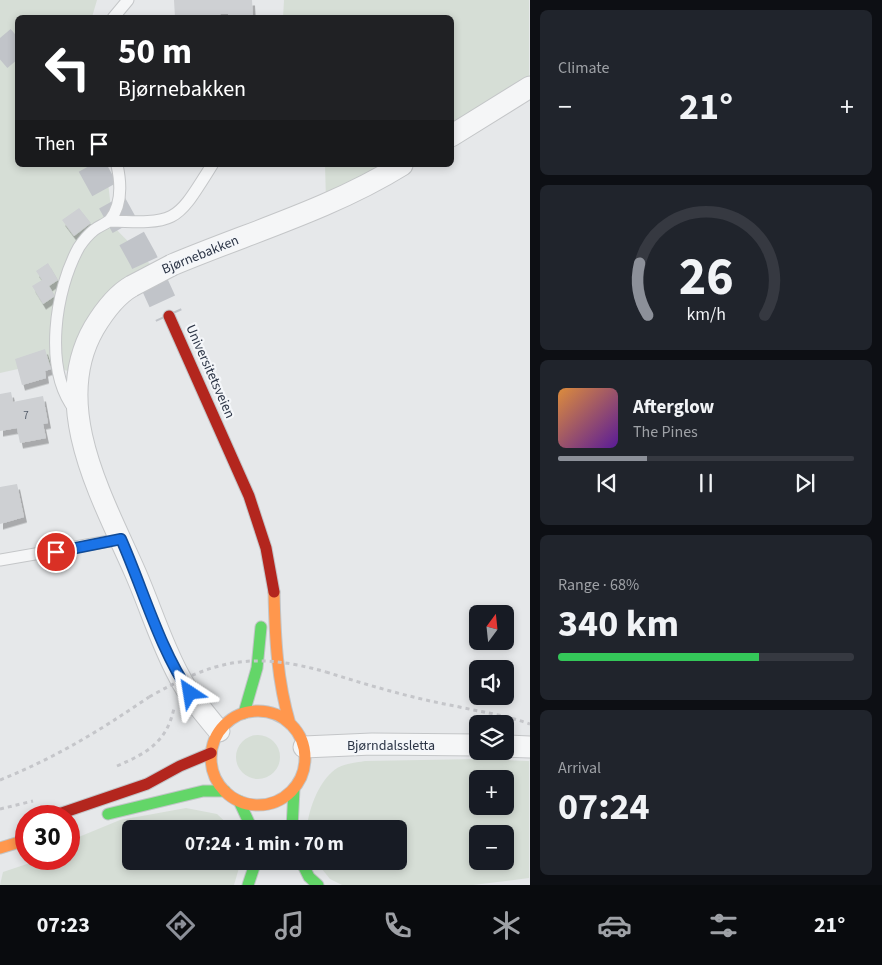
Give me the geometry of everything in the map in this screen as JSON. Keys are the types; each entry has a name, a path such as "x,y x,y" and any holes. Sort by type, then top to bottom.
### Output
{"main road":[{"name":"Universitetsveien","path":"234,493 169,316 249,496 266,548 274,588 276,655 282,700 290,724"},
{"path":"244,713 257,668 261,612"},
{"path":"292,820 294,788 304,769 304,747 290,724 268,712 244,713 226,723 219,731 211,753 215,777 225,791 239,801 250,804 274,802 294,788"},
{"path":"80,807 147,784 180,766 211,753"},
{"path":"98,817 203,791 225,791"},
{"path":"239,801 248,820"},
{"path":"0,848 15,843"},
{"path":"248,885 253,870"},
{"path":"306,870 309,877 318,885"}],"street":[{"path":"454,134 530,87"},
{"name":"Bjørnebakken","path":"219,731 180,678 163,645 88,461 77,414 76,389 88,339 102,315 132,286 172,265 224,242 289,220 398,167"},
{"name":"Bjørndalssletta","path":"304,747 372,744 469,745"},
{"path":"514,746 530,747"}],"lane":[{"path":"116,15 128,0"},
{"path":"118,167 121,180 118,204 109,221 147,222 164,220 175,216 187,205 211,167"},
{"name":"Bjørnebakken","path":"77,414 61,387 57,365 55,343 63,289 70,265 81,245 94,229 109,221"},
{"path":"0,560 121,539"}],"path":[{"path":"0,780 74,746 185,676 240,661 280,661 390,691 455,706 502,714 530,724"},
{"path":"116,767 140,756 160,739 168,729 174,705"},
{"path":"0,810 34,800"}],"shaded area":[{"path":"0,0 97,0 93,15 15,15 15,167 106,167 113,226 153,267 89,347 79,375 45,363 0,373"},
{"path":"284,0 529,0 529,84 454,126 454,15 283,15"},
{"path":"325,167 382,167 326,200"},
{"path":"262,735 274,741 279,748 279,766 274,773 267,778 254,779 246,776 239,769 236,753 239,745 246,738"},
{"path":"469,759 529,761 529,878 473,885 342,885 330,879 323,870 407,870 407,820 308,820 322,783 332,772 347,764 365,761"},
{"path":"186,808 217,814 223,820 122,820 122,870 238,870 234,885 0,885 3,872 15,868 15,870 80,870 80,836 120,820"}],"building":[{"path":"174,0 252,0 253,15 175,15"},
{"path":"79,208 91,223 74,236 62,220"},
{"path":"48,263 58,280 49,286 55,296 43,304 32,286 42,280 36,271"},
{"path":"45,349 51,369 45,371 46,378 22,385 15,359"},
{"path":"11,392 13,402 43,396 48,423 43,424 46,438 20,443 17,428 0,431 0,394"},
{"path":"17,484 24,517 0,524 0,487"}],"tunnel":[{"path":"0,38 15,56"},
{"path":"92,167 143,259 169,316"}],"traffic: fast":[{"path":"244,713 257,668 261,627"},
{"path":"292,820 294,789"},
{"path":"108,814 203,791 225,791"},
{"path":"239,801 248,820"},
{"path":"248,885 253,870"},
{"path":"306,870 309,877 318,885"}],"traffic: slow":[{"path":"274,592 278,658 282,691 290,724"},
{"path":"258,711 276,715 291,725 301,740 305,758 301,776 291,791 276,801 258,805 240,801 225,791 215,776 211,758 215,740 225,725 240,715 258,711"},
{"path":"0,848 15,843"}],"traffic: jam":[{"path":"169,316 249,496 266,548 274,592"},
{"path":"80,807 147,784 180,766 211,753"}],"route":[{"path":"56,552 121,539 163,645 190,693"}]}
